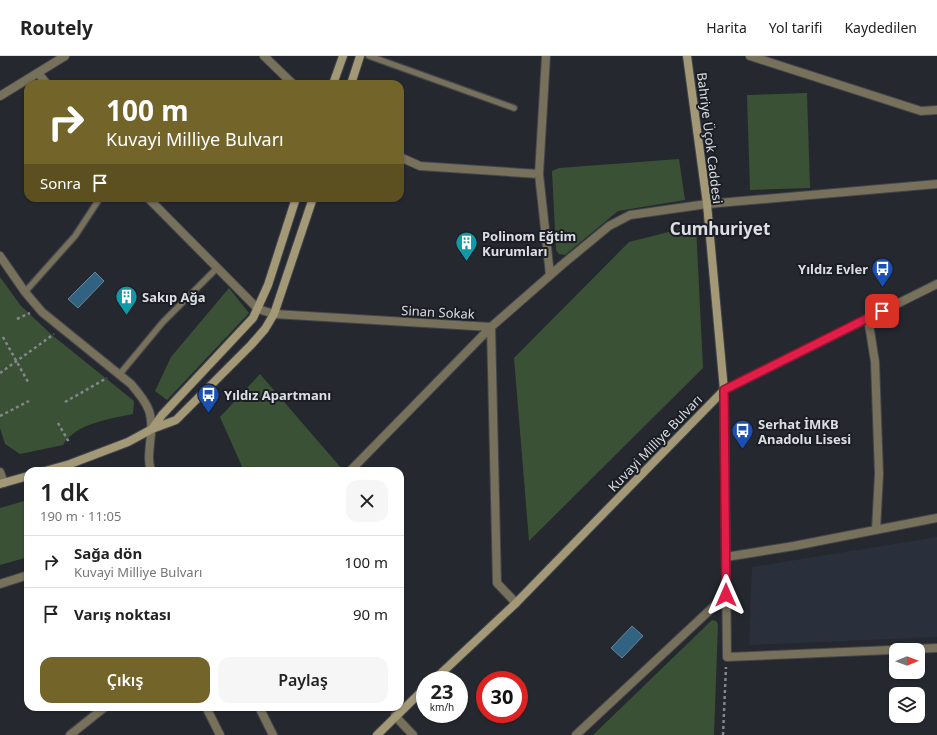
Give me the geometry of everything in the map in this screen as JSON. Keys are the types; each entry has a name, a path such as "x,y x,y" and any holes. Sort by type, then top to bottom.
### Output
{"main road":[{"path":"334,80 343,56"},
{"path":"352,80 360,56"},
{"name":"Bahriye Üçok Caddesi","path":"687,56 706,204 724,390"},
{"path":"152,429 162,414 202,370 253,318 268,285 295,202"},
{"path":"59,467 122,445 138,438 152,429 176,420 251,345 265,329 274,314 312,202"},
{"name":"Kuvayi Milliye Bulvarı","path":"444,671 516,603 724,390"},
{"path":"2,484 24,477"},
{"path":"404,708 416,696"},
{"path":"377,735 400,711"}],"street":[{"path":"26,80 65,56"},
{"path":"264,56 289,80"},
{"path":"546,56 539,174 550,275"},
{"path":"750,56 921,111 937,110"},
{"path":"38,73 44,80"},
{"path":"0,96 24,81"},
{"path":"404,160 420,166 539,174"},
{"path":"354,467 491,327 609,226 630,215 706,204 937,184"},
{"name":"Sinan Sokak","path":"152,202 258,309 274,314 491,327 497,583 516,603"},
{"path":"0,256 25,292 42,312 136,390 150,410 152,429 148,463 150,467"},
{"name":"Kuvayi Milliye Bulvarı","path":"724,390 937,284"},
{"path":"868,318 875,362 880,474 876,530"},
{"path":"724,390 727,657 937,648"},
{"path":"0,472 2,484"},
{"path":"726,557 794,546 937,518"},
{"path":"0,584 24,576"},
{"path":"576,735 726,595"},
{"path":"70,735 100,711"},
{"path":"208,711 220,735"},
{"path":"261,711 272,735"},
{"path":"395,716 413,735"}],"lane":[{"path":"369,56 514,108"},
{"path":"25,292 75,236 97,202"},
{"path":"117,373 163,322 217,268"}],"path":[{"path":"0,373 62,329"},
{"path":"3,337 28,382"},
{"path":"65,402 117,373"},
{"path":"0,416 29,401"},
{"path":"58,423 70,444"},
{"path":"723,735 727,657"}],"shaded area":[{"path":"937,537 937,637 749,645 752,567"}],"green space":[{"path":"807,93 810,188 750,190 747,95"},
{"path":"679,159 685,200 618,211 565,255 559,254 556,250 552,171 559,168"},
{"path":"696,225 703,368 529,541 514,358 629,242"},
{"path":"0,277 21,306 52,335 134,401 133,414 94,423 76,432 63,445 20,454 5,444 0,428"},
{"path":"229,288 249,313 167,400 155,391 171,357"},
{"path":"260,374 340,467 242,467 220,417"},
{"path":"24,501 24,558 0,565 0,508"},
{"path":"712,620 716,621 718,624 714,735 593,735"}],"water":[{"path":"95,272 104,281 78,308 68,299"},
{"path":"632,626 643,636 622,658 611,648"}],"place":[{"name":"Polinom Eğtim Kurumları","path":"467,262"},
{"name":"Yıldız Evler","path":"883,288"},
{"name":"Sakıp Ağa","path":"127,316"},
{"name":"Yıldız Apartmanı","path":"209,414"},
{"name":"Serhat İMKB Anadolu Lisesi","path":"743,450"}],"district":[{"name":"Cumhuriyet","path":"720,228"}],"route":[{"path":"726,595 724,390 882,311"}]}
